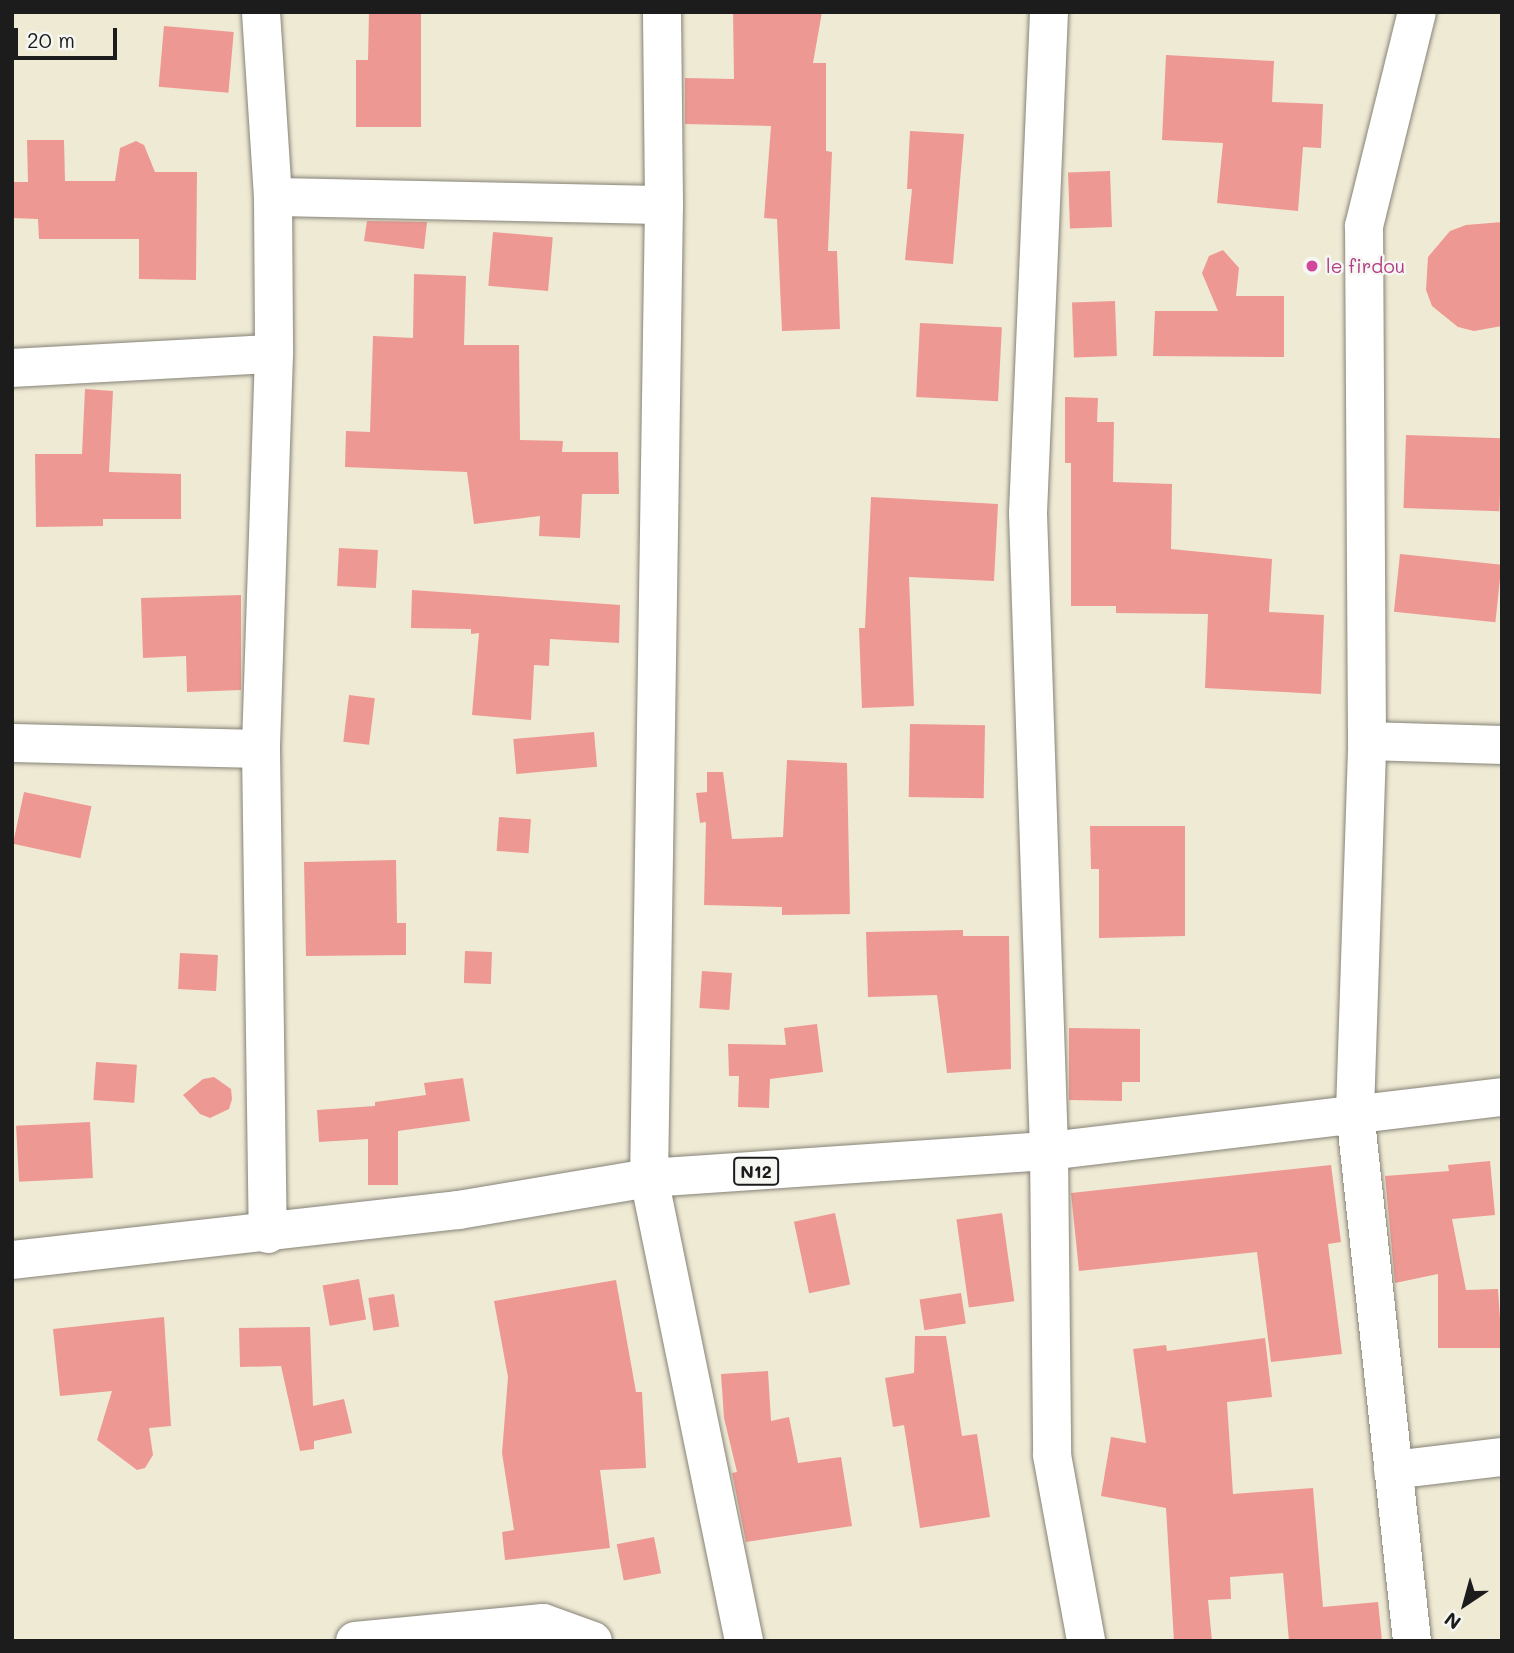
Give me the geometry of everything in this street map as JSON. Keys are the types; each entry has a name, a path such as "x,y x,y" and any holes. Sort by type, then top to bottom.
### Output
{"street":[{"path":"261,12 273,197 274,354 261,749 268,1234"},
{"path":"662,12 664,205 649,1178 744,1641"},
{"path":"1049,12 1028,513 1049,1151 1052,1455 1086,1641"},
{"path":"1412,1641 1355,1112 1367,741 1364,226 1417,12"},
{"path":"273,197 664,205"},
{"path":"12,368 274,354"},
{"path":"1367,741 1502,744"},
{"path":"12,743 261,749"},
{"name":"N12","path":"12,1260 268,1234 458,1210 649,1178 1049,1151 1355,1112 1502,1097"},
{"path":"1393,1470 1502,1457"},
{"path":"355,1641 543,1623 593,1641"}],"building":[{"path":"369,12 421,12 421,127 356,127 356,60 368,60"},
{"path":"733,12 822,12 813,63 826,63 826,151 832,152 828,251 837,251 840,329 782,331 777,219 764,218 771,126 685,124 685,78 734,79"},
{"path":"164,26 234,32 228,93 159,87"},
{"path":"1166,55 1274,61 1272,102 1323,104 1321,148 1303,147 1298,211 1217,203 1223,143 1162,140"},
{"path":"910,131 964,134 953,264 905,260 912,189 907,189"},
{"path":"27,140 64,140 65,181 115,181 120,148 136,141 144,145 155,172 197,172 196,280 139,279 139,239 39,239 38,219 12,218 12,182 28,182"},
{"path":"1110,171 1112,227 1070,228 1068,172"},
{"path":"367,221 427,222 424,249 364,241"},
{"path":"1502,222 1502,326 1474,331 1458,327 1432,306 1426,290 1428,257 1450,231 1466,225"},
{"path":"493,232 553,237 548,291 488,286"},
{"path":"1223,250 1239,268 1236,296 1284,296 1284,357 1153,356 1155,311 1218,311 1202,273 1209,256"},
{"path":"414,274 466,276 464,345 519,345 520,440 563,441 562,452 618,452 619,494 582,494 580,538 539,536 540,516 474,524 467,472 345,467 346,431 370,432 373,336 413,338"},
{"path":"1115,301 1117,356 1074,357 1072,303"},
{"path":"920,323 1002,327 998,401 916,397"},
{"path":"85,389 113,391 109,472 181,474 181,519 103,519 103,526 36,527 35,454 82,454"},
{"path":"1065,397 1098,398 1097,422 1114,422 1113,482 1172,484 1171,549 1272,559 1269,612 1324,615 1321,694 1205,688 1208,614 1116,613 1116,606 1071,606 1071,463 1065,463"},
{"path":"1406,435 1502,438 1499,511 1403,508"},
{"path":"871,497 998,504 994,581 909,577 914,706 862,708 859,628 865,628"},
{"path":"339,548 378,550 376,588 337,586"},
{"path":"1400,554 1501,565 1495,622 1394,612"},
{"path":"412,590 620,605 619,643 550,639 549,666 534,665 531,720 472,715 479,633 471,634 471,629 411,628"},
{"path":"241,595 241,690 187,692 186,656 143,658 141,598"},
{"path":"349,695 375,698 369,745 343,742"},
{"path":"910,724 985,725 984,798 909,797"},
{"path":"594,732 597,767 516,774 513,739"},
{"path":"787,760 847,763 850,914 782,915 782,907 704,905 706,822 700,823 696,793 707,792 707,772 723,772 732,839 783,837"},
{"path":"24,792 91,806 80,858 13,844"},
{"path":"499,817 531,819 529,853 497,851"},
{"path":"1090,826 1185,826 1185,936 1099,938 1099,869 1091,869"},
{"path":"396,860 397,923 406,923 406,955 306,956 304,862"},
{"path":"963,930 963,936 1009,936 1011,1069 947,1073 937,995 868,997 866,932"},
{"path":"465,951 492,952 491,984 464,983"},
{"path":"180,953 218,955 216,991 178,989"},
{"path":"702,971 732,973 729,1010 699,1008"},
{"path":"817,1024 823,1072 770,1079 769,1108 738,1107 739,1076 729,1076 728,1044 786,1045 784,1028"},
{"path":"1069,1028 1140,1029 1140,1082 1122,1082 1122,1101 1069,1100"},
{"path":"96,1062 137,1065 134,1103 93,1100"},
{"path":"214,1077 231,1089 232,1099 229,1109 210,1118 200,1114 183,1095 203,1079"},
{"path":"463,1078 470,1121 398,1131 398,1185 368,1185 368,1139 319,1142 317,1110 375,1106 375,1102 426,1095 424,1083"},
{"path":"90,1122 93,1178 19,1182 16,1126"},
{"path":"1490,1161 1495,1215 1452,1219 1466,1290 1498,1289 1502,1348 1438,1348 1438,1274 1395,1283 1385,1176 1449,1171 1448,1165"},
{"path":"1331,1165 1341,1242 1328,1244 1342,1354 1271,1362 1257,1252 1079,1271 1071,1193"},
{"path":"835,1213 850,1284 809,1293 794,1222"},
{"path":"1002,1213 1014,1301 969,1308 956,1219"},
{"path":"359,1279 366,1319 330,1326 323,1285"},
{"path":"616,1280 636,1392 642,1392 646,1468 600,1470 610,1548 505,1560 502,1532 514,1530 502,1453 508,1377 494,1301"},
{"path":"961,1293 966,1324 924,1330 920,1300"},
{"path":"394,1294 399,1327 373,1331 368,1298"},
{"path":"164,1317 171,1426 149,1428 153,1455 145,1468 137,1470 97,1440 112,1391 60,1396 53,1329"},
{"path":"310,1327 313,1406 344,1399 352,1433 314,1441 314,1449 300,1451 281,1366 240,1367 239,1328"},
{"path":"915,1336 946,1336 962,1436 977,1434 990,1517 920,1528 904,1425 893,1427 885,1378 914,1373"},
{"path":"1265,1338 1272,1397 1227,1402 1233,1494 1313,1488 1323,1607 1378,1602 1382,1641 1289,1641 1283,1573 1230,1577 1231,1599 1208,1600 1212,1641 1174,1641 1166,1508 1101,1496 1111,1437 1146,1443 1133,1349 1166,1345 1167,1351"},
{"path":"768,1371 771,1421 789,1417 798,1463 841,1457 852,1526 746,1542 732,1473 737,1472 724,1418 721,1374"},
{"path":"654,1537 661,1573 624,1581 617,1544"}],"place":[{"name":"le firdou","path":"1312,266"}]}
